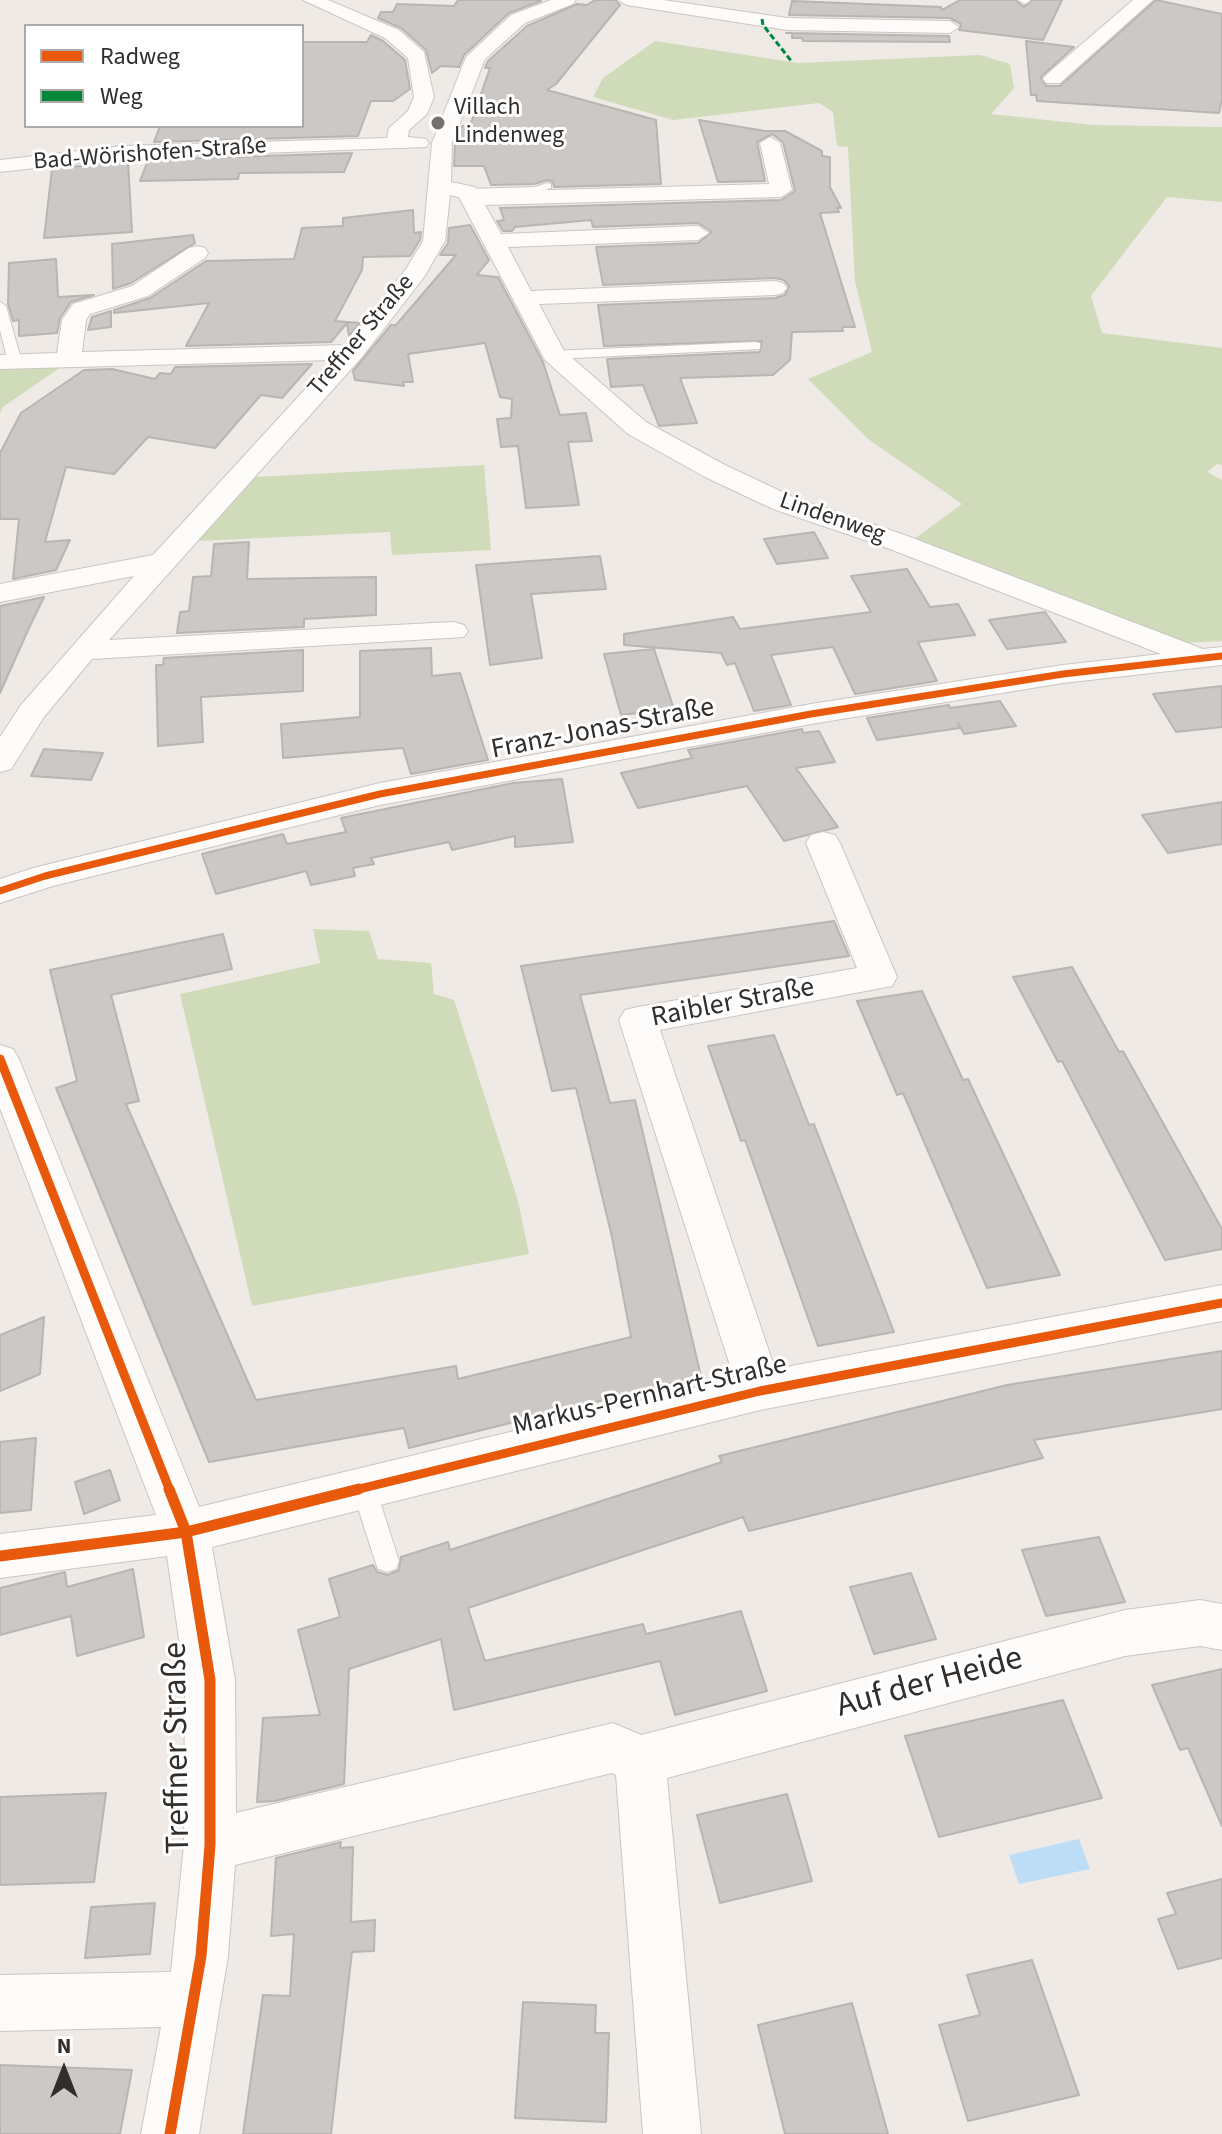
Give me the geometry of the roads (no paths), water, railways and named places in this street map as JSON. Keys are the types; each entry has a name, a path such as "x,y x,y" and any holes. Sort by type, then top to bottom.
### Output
{"street":[{"path":"312,0 392,34 417,56 424,97 417,114 399,128 396,144 442,143"},
{"name":"Treffner Straße","path":"0,762 32,712 83,650 158,563 353,352 416,272 434,241 442,143 476,57 518,19 567,0"},
{"path":"627,0 787,24 950,27"},
{"path":"1053,79 1144,0"},
{"path":"762,19 773,1"},
{"path":"476,57 478,39 488,20"},
{"path":"440,187 469,196 781,190 770,143"},
{"name":"Bad-Wörishofen-Straße","path":"0,166 122,152 396,144"},
{"name":"Lindenweg","path":"469,196 554,355 637,428 783,503 1210,657"},
{"path":"492,241 698,233"},
{"path":"69,359 74,320 81,309 140,291 197,253"},
{"path":"523,298 775,288"},
{"path":"7,362 353,352"},
{"path":"0,593 158,563"},
{"path":"83,650 453,631"},
{"name":"Franz-Jonas-Straße","path":"0,891 76,868 380,794 811,714 1063,674 1210,657"},
{"name":"Raibler Straße","path":"760,1391 638,1020 879,977 823,843"},
{"name":"Treffner Straße","path":"0,1059 186,1532 210,1680 210,1845 194,1999 170,2134"},
{"name":"Markus-Pernhart-Straße","path":"0,1556 186,1532 760,1391 1222,1303"},
{"name":"Auf der Heide","path":"210,1845 613,1748 640,1760 1125,1633 1200,1623 1222,1627"},
{"path":"640,1760 672,2134"},
{"path":"0,2003 194,1999"}],"lane":[{"path":"469,196 536,190 547,186"},
{"path":"0,306 7,362"},
{"path":"554,355 755,346"},
{"path":"364,1489 387,1561"}],"water":[{"path":"1079,1839 1090,1869 1019,1884 1009,1855"}],"place":[{"name":"Villach Lindenweg","path":"438,123"}]}
